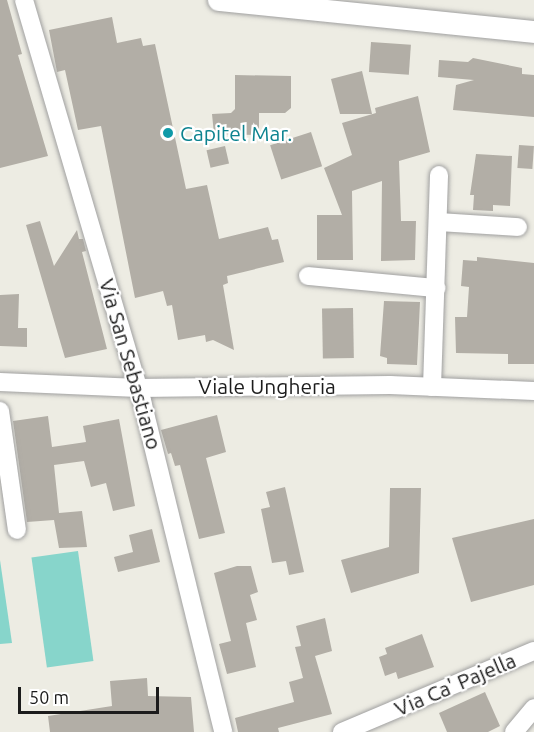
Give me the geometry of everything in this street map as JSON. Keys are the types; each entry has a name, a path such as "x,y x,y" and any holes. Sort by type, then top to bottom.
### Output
{"street":[{"name":"Via San Sebastiano","path":"24,0 138,388 184,560 223,732"},
{"path":"219,0 248,1 534,32"},
{"path":"432,387 440,222 439,175"},
{"path":"440,222 518,227"},
{"path":"308,276 436,288"},
{"name":"Viale Ungheria","path":"0,382 138,388 432,387 534,391"},
{"path":"0,411 17,530"},
{"name":"Via Ca' Pajella","path":"342,732 534,651"},
{"path":"514,732 534,708"}],"shaded area":[{"path":"78,551 93,661 47,667 31,558"},
{"path":"0,560 12,643 0,644"}],"building":[{"path":"0,0 7,0 22,54 18,55 48,156 0,168"},
{"path":"112,17 117,43 141,38 143,46 155,44 186,189 207,185 219,239 268,227 272,240 278,239 284,262 227,276 228,283 223,285 234,350 213,340 206,342 205,335 178,340 172,305 167,306 163,291 135,298 101,126 78,130 65,70 57,72 49,30"},
{"path":"371,42 411,45 409,75 369,72"},
{"path":"473,58 522,68 522,74 534,75 534,117 453,110 456,85 474,80 438,77 439,60 468,62"},
{"path":"362,71 372,114 340,114 331,79"},
{"path":"235,75 291,76 291,108 285,113 259,113 259,135 214,134 212,114 231,113 235,109"},
{"path":"418,96 430,152 399,161 401,221 416,221 415,260 381,261 382,181 352,191 353,260 317,260 317,215 342,215 324,168 352,155 342,123 376,113 375,108"},
{"path":"311,132 322,166 281,180 270,145"},
{"path":"519,145 534,146 532,169 517,168"},
{"path":"225,146 229,164 211,168 206,150"},
{"path":"476,154 512,156 510,206 493,205 493,211 473,210 474,195 470,195"},
{"path":"40,221 54,266 77,230 79,239 83,239 86,251 82,252 107,349 65,358 26,225"},
{"path":"477,257 534,263 534,364 508,364 508,354 456,353 455,317 467,317 469,287 461,286 463,260 477,261"},
{"path":"19,294 18,328 27,328 27,347 0,346 0,295"},
{"path":"384,301 420,302 417,365 387,364 387,358 380,356"},
{"path":"353,308 354,358 323,359 322,309"},
{"path":"217,415 226,452 206,458 225,533 199,539 180,465 175,466 171,453 168,454 161,430"},
{"path":"48,416 52,447 86,442 83,426 119,419 135,506 113,511 106,483 91,487 84,461 54,465 59,513 82,511 87,547 59,548 54,520 27,522 13,421"},
{"path":"285,487 304,572 289,575 286,561 272,563 261,509 270,507 266,492"},
{"path":"390,488 421,488 419,573 351,593 341,560 389,547"},
{"path":"534,519 534,585 471,602 452,538"},
{"path":"152,529 160,562 118,572 114,557 133,552 129,535"},
{"path":"237,566 251,566 258,592 250,595 257,620 246,623 256,667 227,674 219,644 231,641 214,573"},
{"path":"325,618 332,651 315,656 332,714 278,728 279,732 238,732 235,718 294,702 289,682 303,678 295,647 301,646 296,626"},
{"path":"422,634 434,667 398,679 396,672 385,676 379,657 387,654 385,648"},
{"path":"147,678 148,696 191,697 194,732 50,732 48,716 112,706 110,681"},
{"path":"485,692 500,726 488,732 447,732 439,713"}],"place":[{"name":"Capitel Mar.","path":"168,133"}]}
